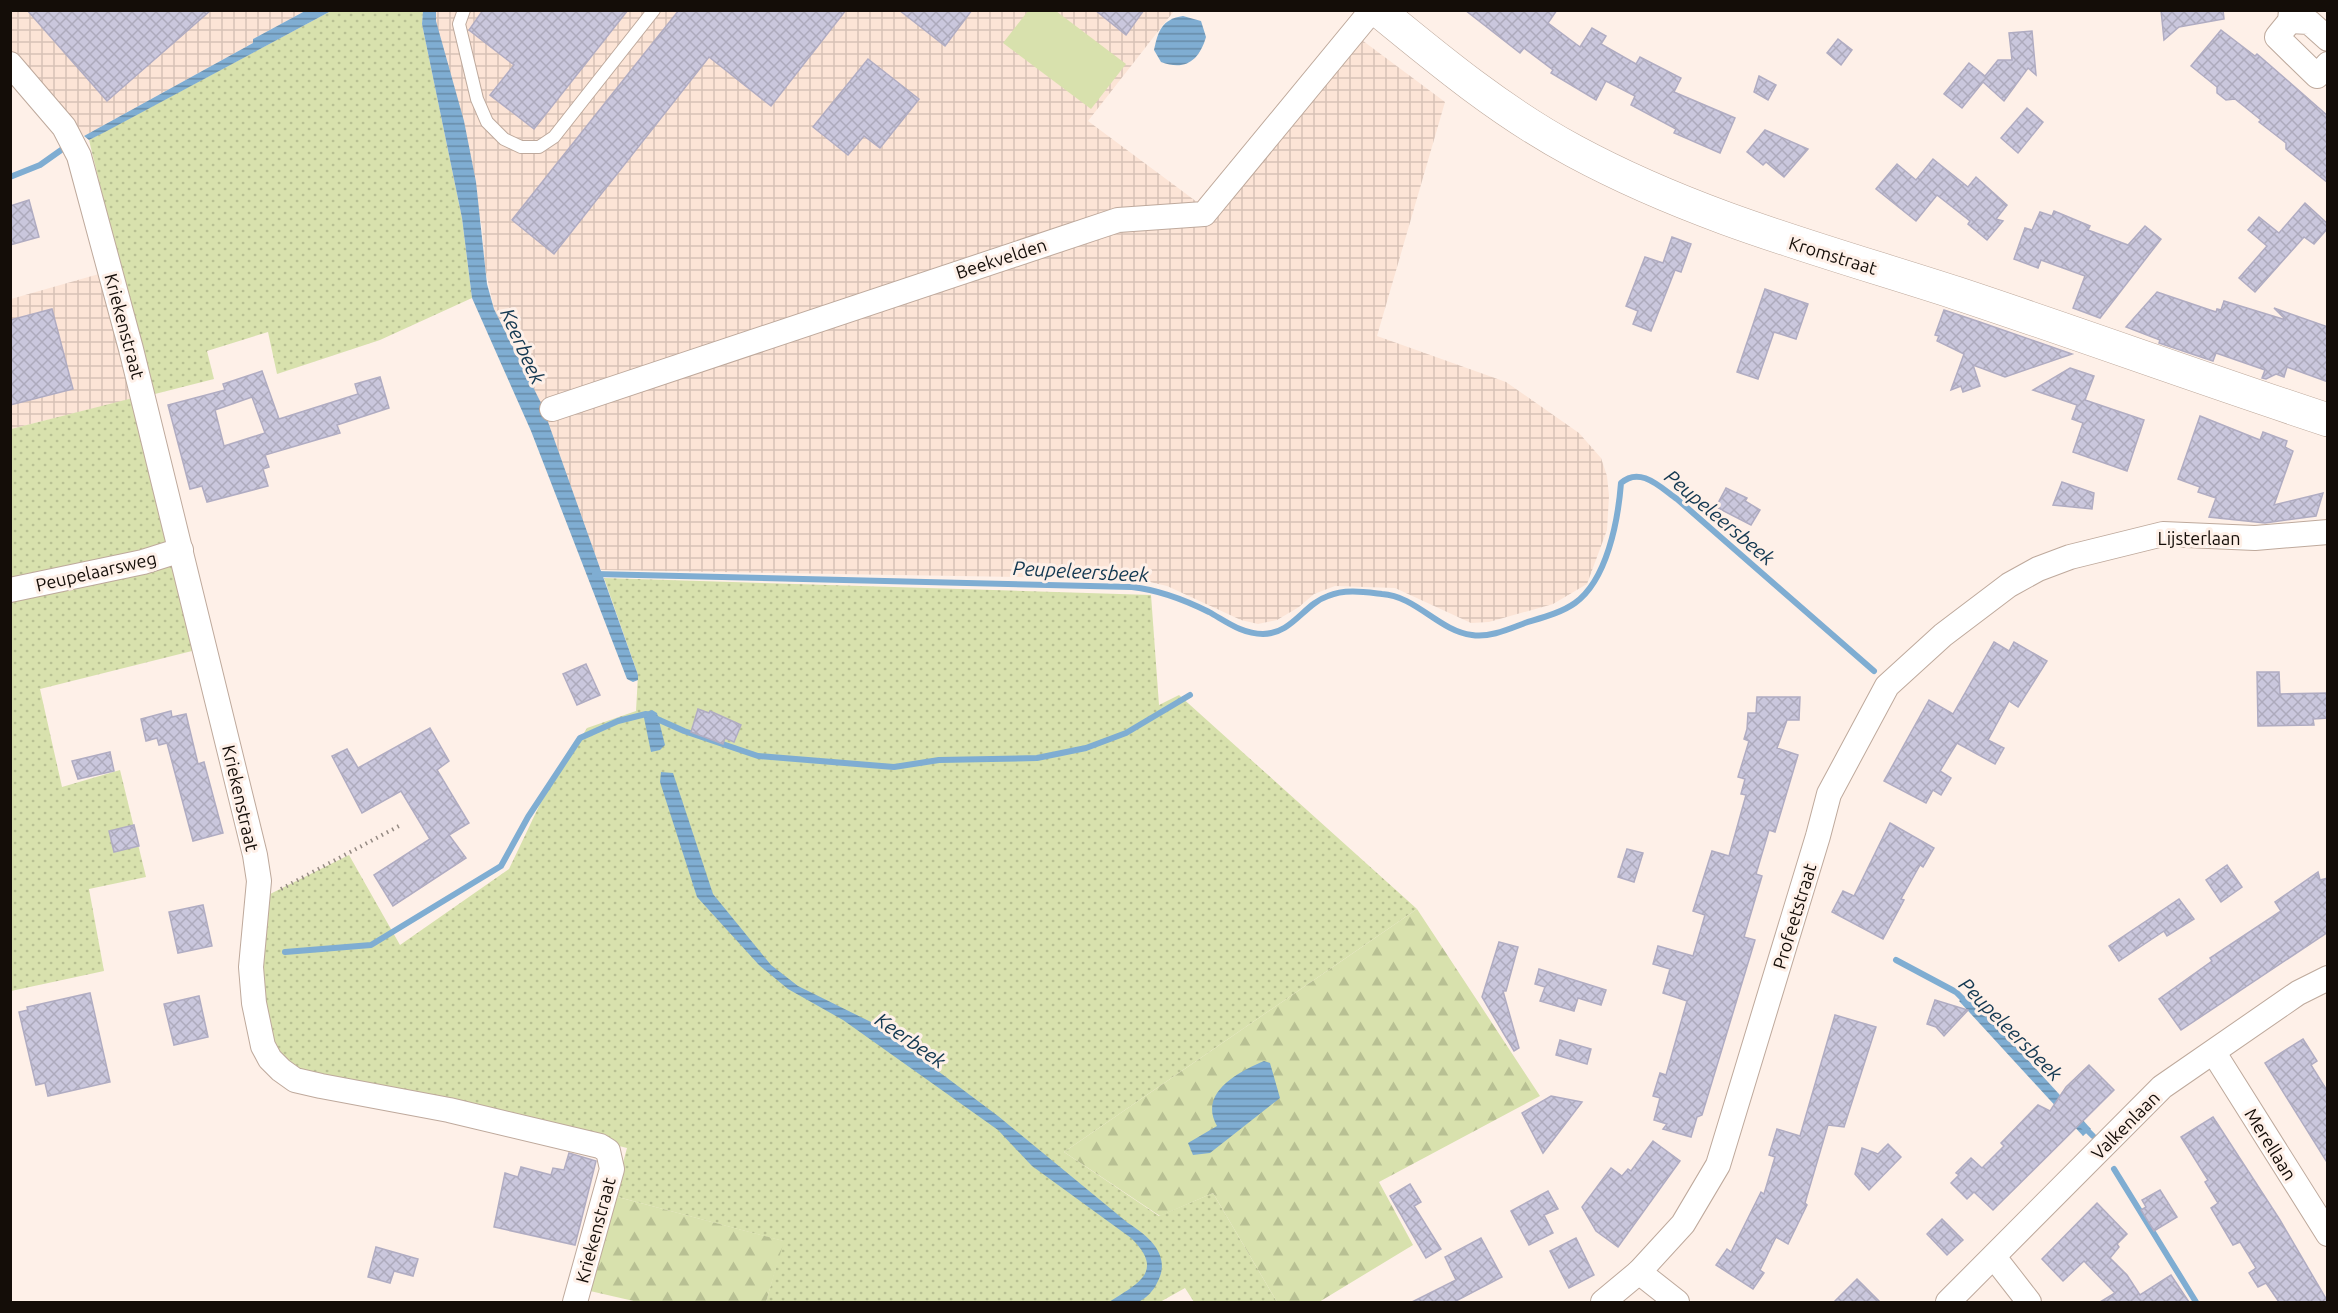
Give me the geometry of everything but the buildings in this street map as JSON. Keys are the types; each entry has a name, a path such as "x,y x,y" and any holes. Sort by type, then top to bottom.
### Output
{"main road":[{"name":"Kromstraat","path":"1378,10 1504,108 1580,154 1690,207 1810,249 1957,293 2328,420"}],"street":[{"name":"Beekvelden","path":"552,409 1118,220 1204,214 1372,10"},
{"path":"2328,39 2309,22 2290,16 2277,37 2317,76 2328,64"},
{"name":"Kriekenstraat","path":"10,64 64,127 79,156 131,349 255,855 258,899 251,967 254,1003 263,1046 270,1059 295,1080 449,1110 590,1143 608,1151 612,1168 575,1302"},
{"name":"Lijsterlaan","path":"2038,569 2070,557 2163,534 2267,538 2328,532"},
{"name":"Peupelaarsweg","path":"10,590 143,562 181,550"},
{"name":"Profeetstraat","path":"1603,1302 1639,1272 1683,1224 1718,1165 1829,794 1854,743 1887,686 1943,635 2009,585 2038,569"},
{"name":"Valkenlaan","path":"1948,1302 2162,1087 2298,993 2328,978"},
{"name":"Merellaan","path":"2214,1053 2328,1234"},
{"path":"1994,1257 2029,1302"},
{"path":"1639,1272 1677,1302"}],"lane":[{"path":"464,10 459,24 477,99 487,122 504,140 521,147 539,147 554,136 654,10"}],"path":[{"path":"258,899 349,855 399,825"}],"shaded area":[{"path":"433,10 1174,11 1088,121 1197,202 1343,26 1445,102 1377,336 1506,382 1579,433 1601,458 1607,476 1609,496 1607,530 1587,584 1553,604 1489,622 1471,623 1395,588 1335,586 1314,594 1299,607 1277,620 1258,624 1241,620 1167,586 1137,579 601,570 524,370 494,309 485,268 482,227"},
{"path":"10,11 305,11 253,39 253,43 84,136 11,56"},
{"path":"106,272 143,396 11,429 11,299"}],"green space":[{"path":"331,11 423,11 422,24 462,218 472,298 380,340 277,374 268,332 207,351 214,379 151,395 89,140"},
{"path":"1028,11 1056,11 1126,64 1091,109 1003,43"},
{"path":"133,398 196,650 40,689 62,787 120,770 146,877 89,889 104,971 11,991 11,429"},
{"path":"604,578 1151,595 1159,705 1179,695 1417,909 1064,1152 1159,1216 1213,1193 1277,1302 1194,1302 1185,1288 1160,1302 766,1302 783,1241 614,1196 627,1148 426,1098 304,1073 277,1055 260,1001 266,896 349,855 400,945 509,869 540,804 587,728 636,711 638,675"},
{"path":"1417,909 1540,1096 1379,1182 1413,1245 1319,1302 1277,1302 1213,1193 1160,1216 1064,1152"},
{"path":"614,1196 784,1241 766,1302 638,1302 590,1291"}],"water":[{"path":"305,11 331,11 105,132 89,140 84,136 253,43 253,39"},
{"path":"423,11 436,11 436,21 464,121 476,182 487,284 494,309 542,405 638,675 638,680 633,682 627,679 531,431 472,298 462,218 422,24"},
{"path":"1183,16 1201,21 1206,37 1203,45 1190,62 1177,65 1161,62 1154,50 1159,32 1170,20"},
{"path":"652,710 657,713 665,745 660,750 651,752 643,713"},
{"path":"661,772 673,773 713,894 771,965 798,986 875,1024 998,1116 1144,1234 1156,1248 1162,1264 1157,1283 1149,1294 1134,1303 1109,1302 1138,1282 1147,1268 1141,1249 1131,1238 1032,1166 998,1130 843,1020 788,989 759,965 697,897 660,782"},
{"path":"1966,995 2091,1129 2083,1136 1959,1001"},
{"path":"1264,1061 1270,1063 1280,1098 1210,1153 1193,1155 1188,1143 1217,1126 1212,1114 1217,1094 1233,1078"}],"waterway":[{"path":"10,177 40,165 64,148"},
{"name":"Peupeleersbeek","path":"595,574 1132,587 1172,596 1209,612 1241,630 1263,634 1282,629 1312,605 1328,596 1341,592 1361,592 1394,596 1449,627 1479,636 1506,630 1557,612 1569,607 1586,593 1603,565 1609,549 1614,532 1621,483 1628,478 1643,477 1677,499 1874,671"},
{"path":"285,952 371,945 501,866 528,817 580,738 618,721 646,714 684,731 758,756 894,767 939,760 1037,758 1086,748 1126,733 1190,695"},
{"name":"Peupeleersbeek","path":"1896,960 1956,992 1967,1003"},
{"name":"Peupeleersbeek","path":"2083,1126 2093,1136"},
{"name":"Peupeleersbeek","path":"2114,1169 2196,1302"}],"water label":[{"name":"Keerbeek","path":"523,346"},
{"name":"Keerbeek","path":"911,1040"}]}
